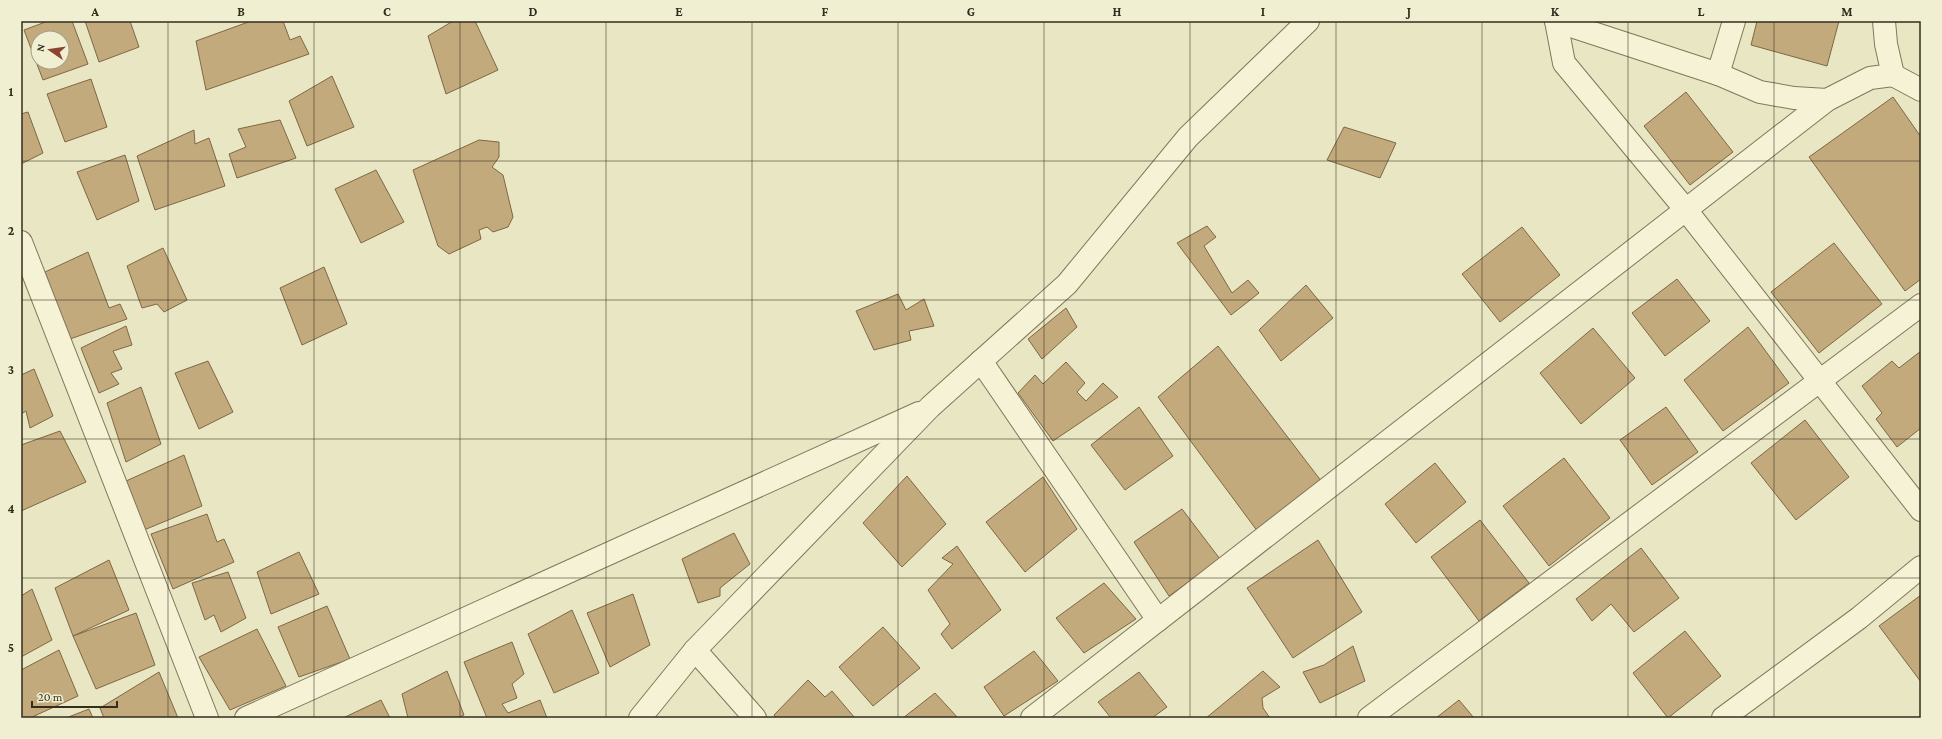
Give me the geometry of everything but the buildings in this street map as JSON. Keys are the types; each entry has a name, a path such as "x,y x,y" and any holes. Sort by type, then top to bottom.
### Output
{"street":[{"path":"640,718 695,650 930,407 1067,284 1188,137 1308,21"},
{"path":"1827,100 1794,98 1760,92 1718,74 1556,21 1564,63 1686,210 1921,510"},
{"path":"1718,74 1734,21"},
{"path":"1884,21 1886,44 1893,75"},
{"path":"1032,718 1827,100 1870,78 1893,75 1921,90"},
{"path":"21,242 207,718"},
{"path":"1369,718 1921,305"},
{"path":"982,361 1158,620"},
{"path":"246,718 930,407"},
{"path":"1723,718 1859,618 1921,567"},
{"path":"695,650 755,718"}]}
